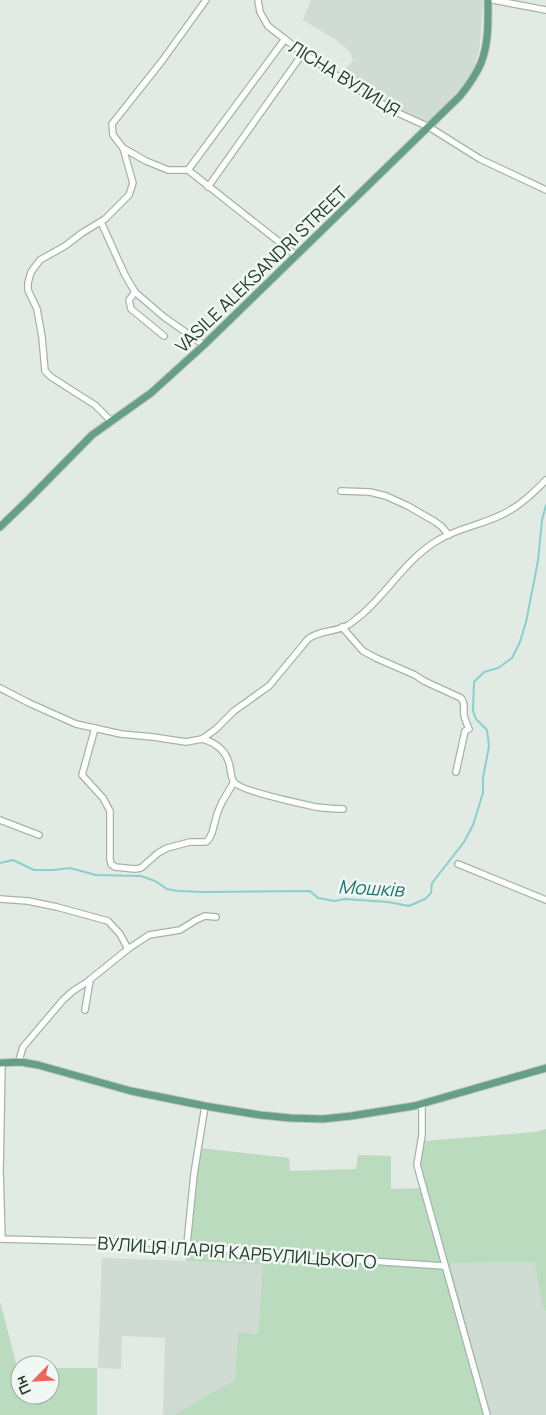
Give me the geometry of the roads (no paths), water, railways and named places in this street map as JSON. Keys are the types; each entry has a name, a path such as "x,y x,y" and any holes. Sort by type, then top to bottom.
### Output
{"main road":[{"name":"VASILE ALEKSANDRI STREET","path":"0,527 92,435 151,393 204,345 460,96 481,63 486,48 488,0"},
{"path":"1,1063 22,1062 63,1071 131,1091 205,1106 280,1118 323,1119 387,1111 422,1104 546,1068"}],"street":[{"path":"111,422 95,405 45,370 37,309 28,290 28,283 34,266 40,260 101,222 129,195 133,183 123,148 113,135 112,127 116,119 162,61 206,0"},
{"name":"ЛІСНА ВУЛИЦЯ","path":"258,0 260,12 265,22 304,53 352,86 398,113 429,127 480,159 546,190"},
{"path":"493,0 546,10"},
{"path":"188,170 285,39"},
{"path":"208,186 304,53"},
{"path":"123,148 146,161 168,170 188,170 297,256"},
{"path":"101,222 125,276 135,292 204,345"},
{"path":"135,292 129,300 131,309 164,336"},
{"path":"0,688 76,724 122,734 186,742 202,739 216,729 234,711 269,686 308,639 316,633 347,626 372,606 400,572 422,551 441,538 507,512 532,495 546,480"},
{"path":"342,491 370,492 386,496 434,521 449,535"},
{"path":"342,627 363,651 415,675 424,682 464,701 463,714 468,729 465,731 456,772"},
{"path":"95,728 82,775 103,798 110,811 110,859 111,864 115,867 141,868 158,853 167,848 184,843 206,842 212,833 222,802 234,782"},
{"path":"202,739 212,742 221,748 227,756 234,782 246,789 315,807 343,809"},
{"path":"0,820 39,836"},
{"path":"458,864 546,900"},
{"path":"0,899 28,901 108,921 120,934 128,950"},
{"path":"22,1062 20,1057 23,1047 73,991 149,935 180,930 205,916 216,917"},
{"path":"85,1010 90,980"},
{"path":"1,1063 1,1239"},
{"path":"422,1104 422,1135 416,1165 487,1415"},
{"path":"187,1244 194,1174 205,1106"},
{"name":"ВУЛИЦЯ ІЛАРІЯ КАРБУЛИЦЬКОГО","path":"1,1239 187,1244 251,1253 444,1266"}],"waterway":[{"name":"Мошків","path":"0,863 13,860 34,870 70,868 96,875 141,876 155,881 167,889 178,891 310,891 318,898 334,901 345,899 388,902 409,906 425,899 431,893 432,883 464,842 473,825 483,793 483,778 489,746 487,730 476,719 473,711 474,682 484,672 498,668 512,658 520,642 526,622 538,561 542,520 546,505"}]}
